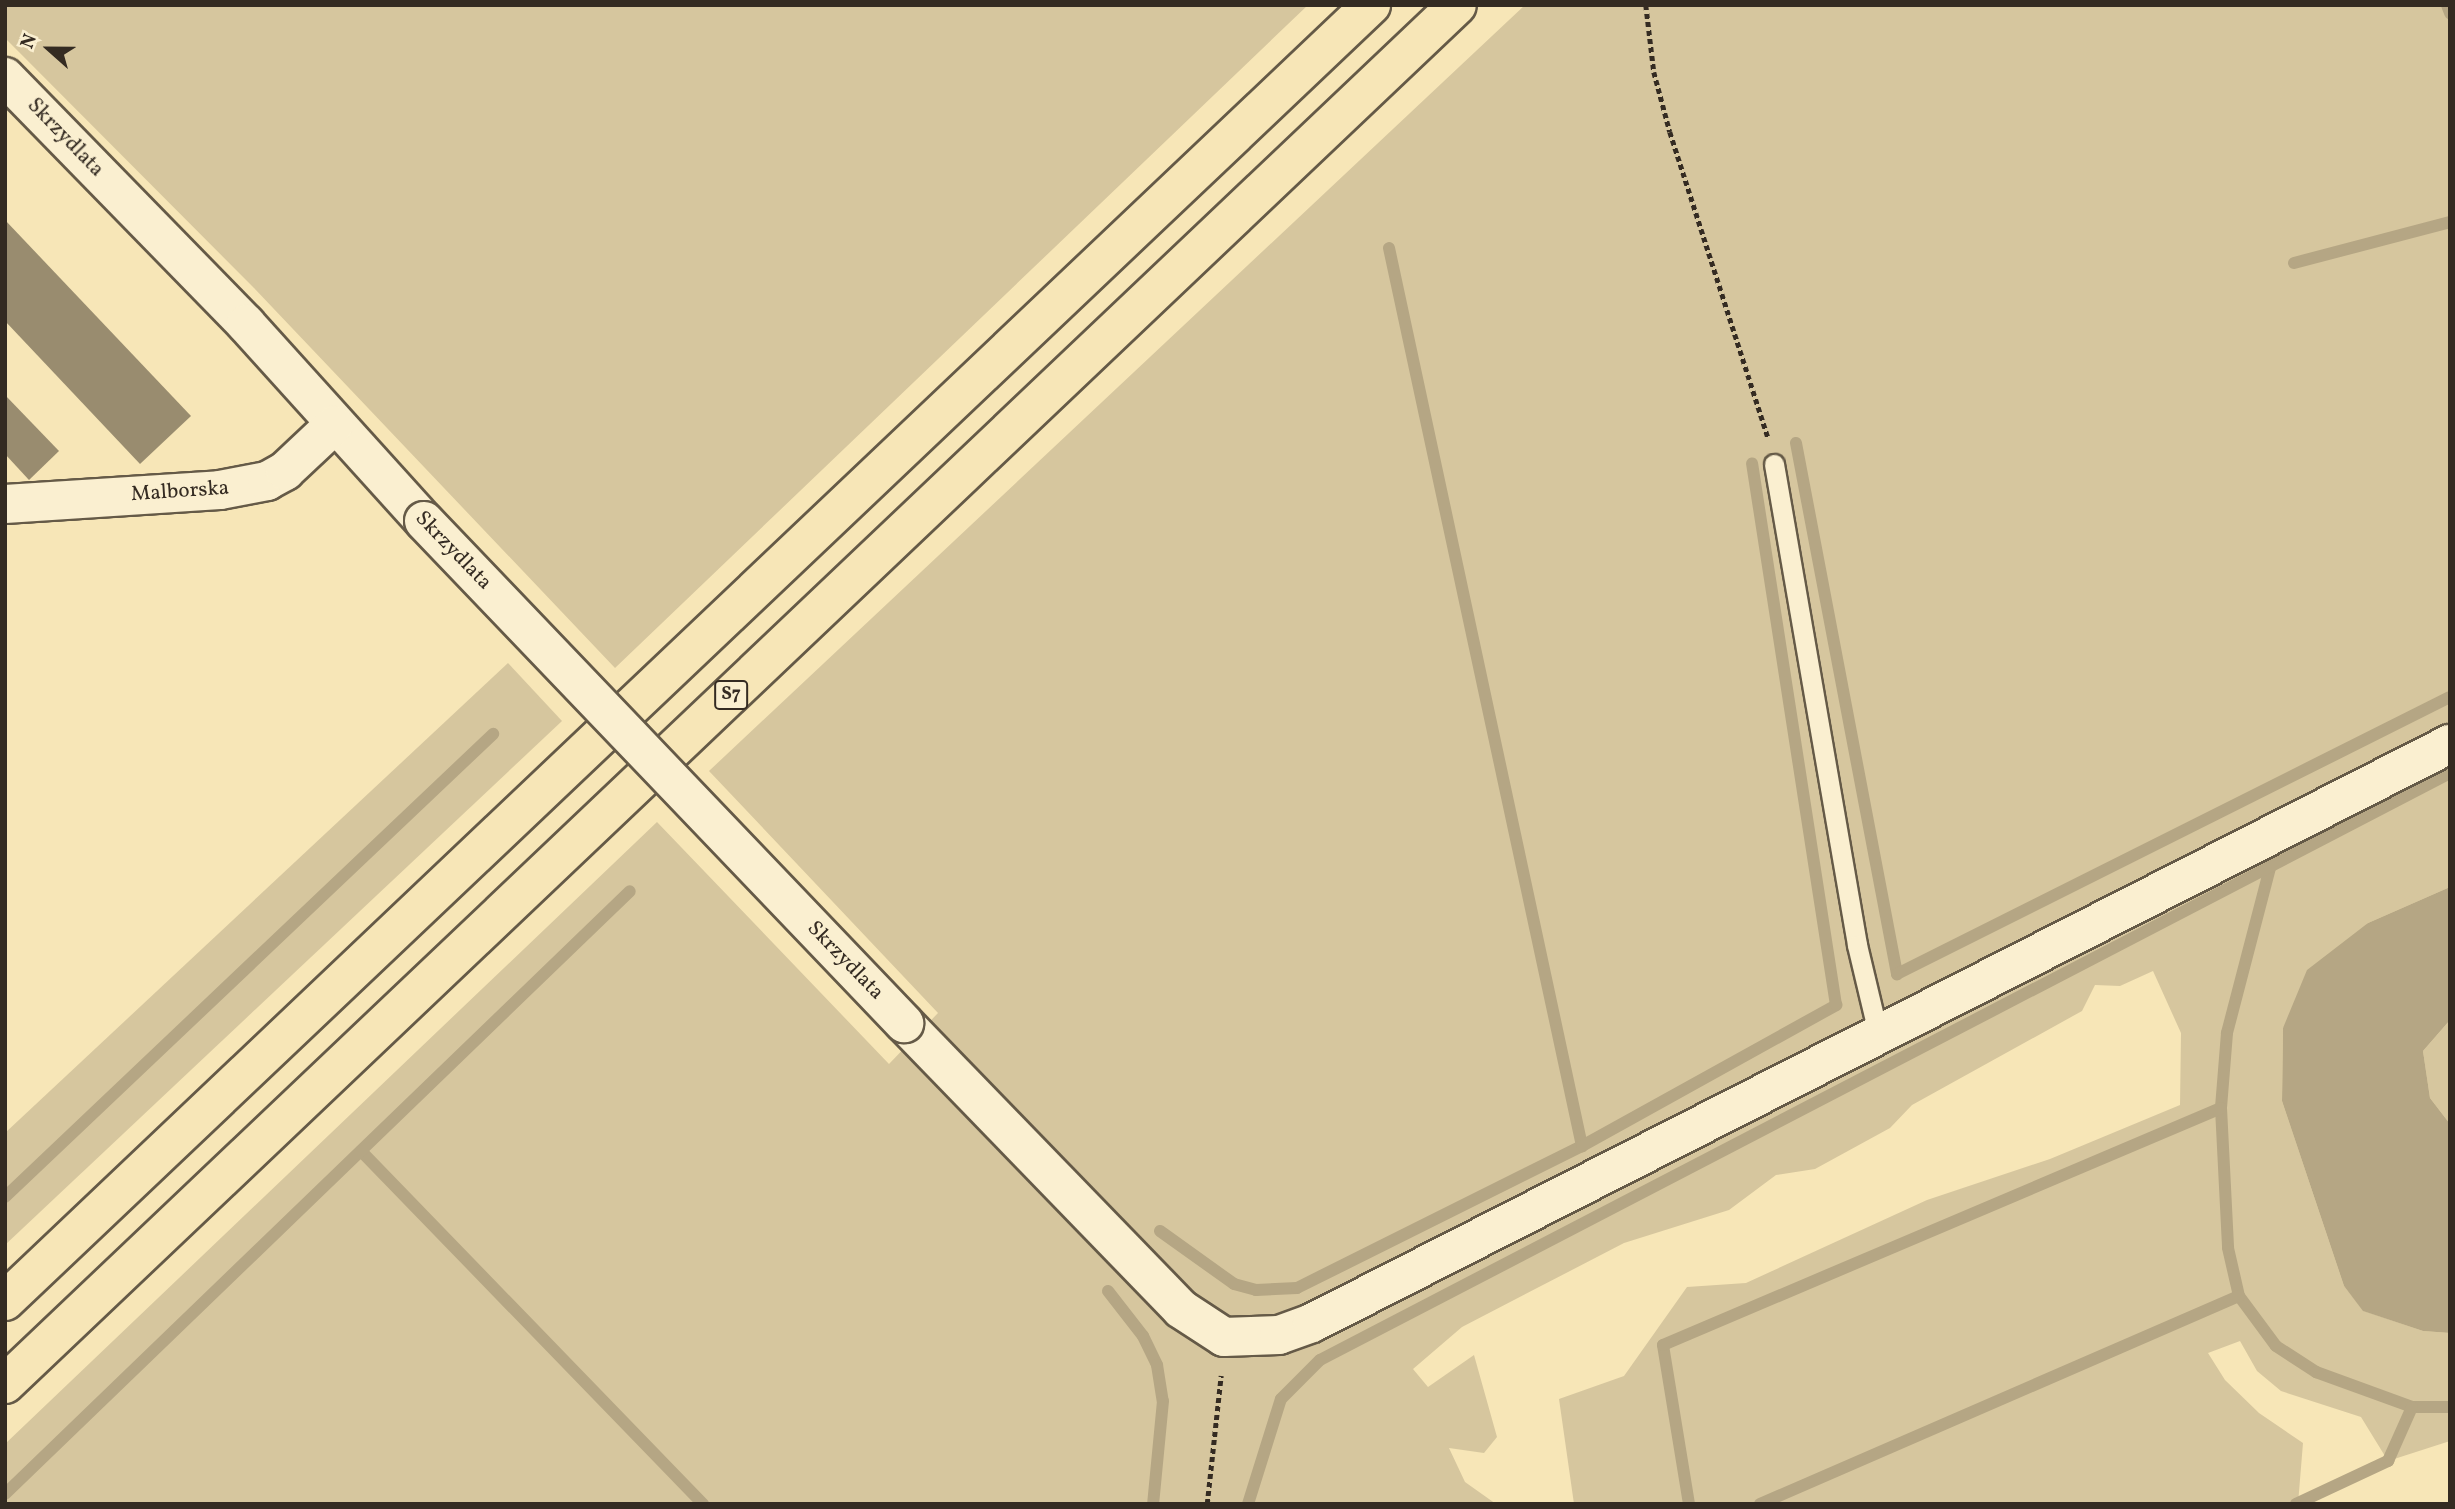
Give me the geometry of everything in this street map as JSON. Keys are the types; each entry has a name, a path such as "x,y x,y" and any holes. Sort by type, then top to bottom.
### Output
{"highway":[{"path":"5,1301 1371,5"},
{"name":"S7","path":"5,1384 1457,5"}],"street":[{"name":"Skrzydlata","path":"5,77 246,324 334,425 424,521 904,1023 1181,1309 1224,1337"},
{"name":"Malborska","path":"5,504 220,489 267,481 285,471 334,425"},
{"path":"1224,1337 1279,1335 1312,1323 2450,744"}],"lane":[{"path":"1774,464 1857,945 1878,1033"}],"path":[{"path":"1646,5 1654,72 1670,132 1743,349 1774,464"},
{"path":"1207,1504 1224,1337"}],"shaded area":[{"path":"5,5 1308,5 615,668 254,288 5,38"},
{"path":"1525,5 2450,5 2450,887 2368,923 2283,1028 2282,1101 2344,1286 2364,1311 2423,1331 2450,1333 2450,1441 2388,1461 2361,1417 2281,1391 2257,1371 2240,1341 2208,1353 2225,1380 2259,1413 2303,1443 2298,1504 1574,1504 1559,1399 1624,1376 1687,1287 1746,1283 1927,1200 2050,1159 2180,1105 2181,1033 2153,971 2120,986 2095,985 2082,1011 1912,1105 1890,1128 1815,1169 1776,1175 1729,1210 1624,1243 1462,1327 1413,1369 1428,1387 1474,1355 1497,1437 1484,1453 1449,1448 1465,1482 1496,1504 5,1504 5,1444 657,822 889,1064 938,1013 709,771"},
{"path":"508,663 562,721 5,1245 5,1133"},
{"path":"2450,887 2450,1020 2423,1051 2430,1098 2450,1124 2450,1333 2423,1331 2363,1311 2344,1286 2282,1101 2283,1028 2307,970 2368,923"},
{"path":"2450,1020 2450,1124 2430,1098 2423,1051"}],"building":[{"path":"5,220 191,416 140,464 5,321"},
{"path":"5,395 59,451 29,480 5,454"}],"waterway":[{"path":"2447,5 2450,13"},
{"path":"2294,263 2450,222"},
{"path":"1389,248 1582,1146"},
{"path":"1796,443 1897,974 2450,697"},
{"path":"1160,1231 1234,1284 1256,1290 1297,1288 1582,1146 1836,1005 1752,463"},
{"path":"5,1197 493,734"},
{"path":"1248,1504 1281,1399 1320,1360 2450,773"},
{"path":"2271,864 2227,1033 2221,1108 2228,1248 2239,1296 2276,1346 2316,1372 2412,1407 2450,1407"},
{"path":"5,1494 630,891"},
{"path":"1689,1504 1663,1345 2221,1108"},
{"path":"361,1151 703,1504"},
{"path":"1108,1291 1143,1336 1157,1365 1163,1401 1153,1504"},
{"path":"1760,1504 2239,1296"},
{"path":"2296,1504 2388,1461 2412,1407"}]}
